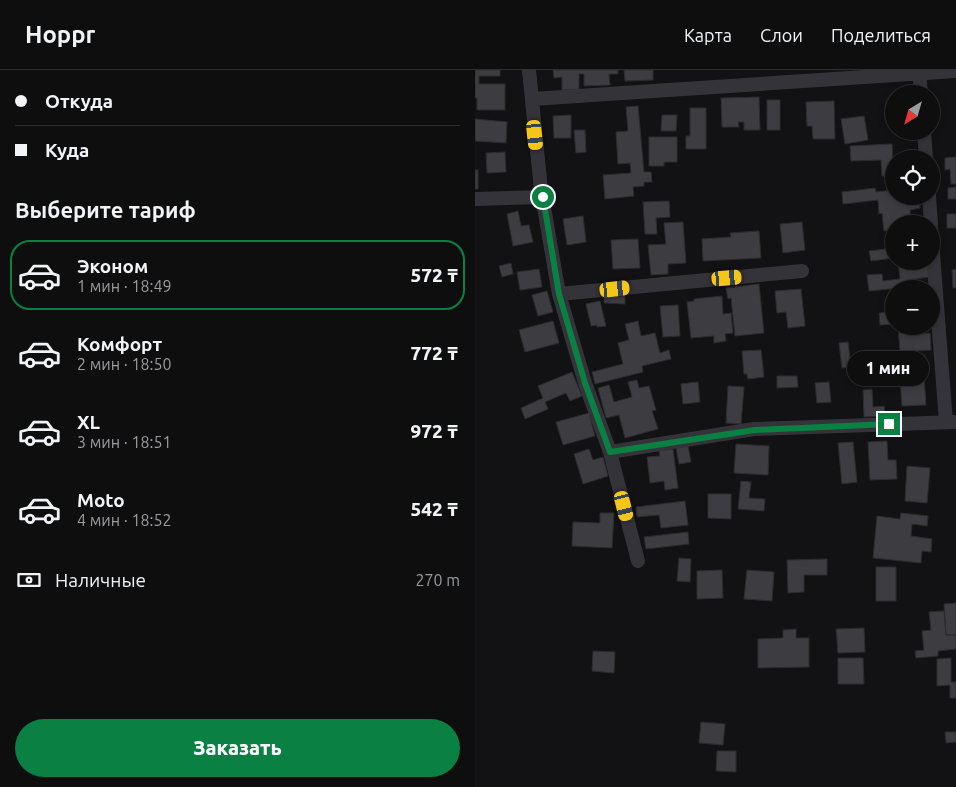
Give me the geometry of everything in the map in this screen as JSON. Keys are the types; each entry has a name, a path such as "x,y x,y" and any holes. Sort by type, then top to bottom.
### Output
{"street":[{"path":"529,70 543,197 559,294 585,383 610,452 638,561"},
{"path":"532,99 956,71"},
{"path":"919,72 920,85"},
{"path":"475,200 543,197"},
{"path":"610,452 755,430 951,422 935,270"},
{"path":"559,294 802,271"}],"building":[{"path":"475,70 500,70 500,76 479,76 479,84 505,84 505,110 477,110"},
{"path":"553,70 618,70 618,74 609,74 610,85 584,86 584,74 579,74 579,89 562,90 562,77 554,78"},
{"path":"624,70 653,70 653,80 625,81"},
{"path":"759,97 760,130 744,130 744,122 738,122 739,127 722,127 721,98"},
{"path":"767,100 780,100 780,130 767,130"},
{"path":"834,101 835,139 813,139 812,126 807,126 806,102"},
{"path":"638,106 644,172 651,172 652,182 644,182 644,186 633,187 634,196 605,199 603,175 631,173 630,163 618,164 616,132 628,131 626,107"},
{"path":"690,108 706,108 706,149 686,149 686,136 690,136"},
{"path":"571,115 571,138 554,138 553,116"},
{"path":"662,115 677,115 676,131 661,131"},
{"path":"864,116 868,140 845,144 841,119"},
{"path":"475,119 507,122 506,143 475,141"},
{"path":"574,130 585,130 586,152 576,153"},
{"path":"649,137 677,137 677,162 664,162 664,166 649,166"},
{"path":"892,144 892,150 885,150 885,176 882,176 881,160 851,161 850,146"},
{"path":"505,152 506,172 487,173 486,153"},
{"path":"956,157 956,184 951,184 950,169 945,170 945,158"},
{"path":"475,170 478,170 478,189 475,189"},
{"path":"956,187 956,199 948,199 948,188"},
{"path":"875,188 876,192 885,191 885,205 920,205 920,208 910,210 910,215 885,215 884,231 882,213 879,214 878,200 843,204 842,192"},
{"path":"669,201 670,217 656,218 657,234 645,234 643,202"},
{"path":"518,211 521,226 529,225 533,242 513,246 507,214"},
{"path":"947,214 956,214 956,228 947,228"},
{"path":"583,216 586,242 567,245 563,219"},
{"path":"683,222 686,263 668,264 668,274 651,275 648,245 666,244 664,223"},
{"path":"802,222 805,250 783,253 780,224"},
{"path":"759,231 761,258 703,261 702,239 731,237 730,233"},
{"path":"638,239 640,268 613,269 611,240"},
{"path":"885,249 885,259 871,261 869,251"},
{"path":"511,263 513,274 502,277 499,266"},
{"path":"539,269 542,287 520,290 517,272"},
{"path":"956,269 956,288 953,288 952,270"},
{"path":"899,270 928,270 929,277 892,280 900,279"},
{"path":"882,274 883,281 885,281 885,289 869,291 867,275"},
{"path":"759,284 764,333 735,336 731,298 728,299 726,288"},
{"path":"801,289 805,326 788,328 786,312 777,313 775,291"},
{"path":"547,291 553,312 538,316 532,295"},
{"path":"604,295 625,296 625,304 604,303"},
{"path":"722,296 723,314 731,313 733,333 725,334 726,341 714,343 714,336 691,338 687,302 694,301 694,299"},
{"path":"600,301 606,326 591,326 586,304"},
{"path":"678,305 680,336 663,337 660,306"},
{"path":"879,313 885,313 885,325 880,325"},
{"path":"553,321 559,343 525,352 519,330"},
{"path":"638,321 641,336 655,333 660,353 669,350 671,359 642,366 643,372 595,384 592,372 623,364 618,343 629,340 625,324"},
{"path":"899,335 930,335 931,350 900,352"},
{"path":"848,342 851,367 842,368 839,343"},
{"path":"761,350 764,377 748,379 747,374 744,374 742,351"},
{"path":"572,372 582,396 570,401 566,393 545,402 548,409 525,419 521,408 543,398 538,386"},
{"path":"777,376 797,376 798,387 777,388"},
{"path":"924,376 926,405 902,406 900,378"},
{"path":"637,380 639,388 649,386 656,410 652,411 658,429 625,438 619,415 606,418 598,388 609,385 614,402 632,397 628,382"},
{"path":"698,382 700,402 683,404 681,384"},
{"path":"829,382 831,402 817,403 815,383"},
{"path":"728,386 744,387 741,424 726,423"},
{"path":"872,389 873,407 884,406 885,416 864,417 863,390"},
{"path":"589,413 595,436 563,445 556,422"},
{"path":"887,441 888,460 896,460 897,479 870,480 868,442"},
{"path":"853,442 857,482 842,484 838,443"},
{"path":"736,444 769,446 768,475 734,473"},
{"path":"688,446 691,462 679,464 676,448"},
{"path":"589,449 593,460 603,457 608,476 583,484 574,454"},
{"path":"673,449 678,488 665,490 664,481 650,483 647,457 660,456 659,451"},
{"path":"907,466 930,468 927,503 905,501"},
{"path":"741,481 751,482 749,498 765,499 764,511 738,509"},
{"path":"708,494 731,494 731,519 708,518"},
{"path":"685,501 688,525 661,528 659,515 637,517 636,507"},
{"path":"600,513 614,513 612,548 572,546 573,522 600,523"},
{"path":"901,513 928,516 927,526 912,524 911,536 932,539 931,552 922,551 921,563 873,558 877,516 900,519"},
{"path":"688,532 689,544 646,549 644,537"},
{"path":"679,558 691,559 690,582 677,581"},
{"path":"827,559 827,575 804,575 804,592 788,593 787,560"},
{"path":"876,567 896,567 896,601 876,601"},
{"path":"722,570 723,598 697,599 697,571"},
{"path":"747,570 774,572 772,601 744,599"},
{"path":"956,603 956,635 946,635 944,604"},
{"path":"944,611 946,635 956,635 956,649 938,651 938,656 916,658 915,651 924,650 922,631 931,630 929,612"},
{"path":"864,628 865,652 838,653 836,629"},
{"path":"796,629 796,638 809,638 809,667 758,668 758,639 783,638 783,630"},
{"path":"593,651 615,652 614,673 592,671"},
{"path":"838,658 863,658 864,684 838,684"},
{"path":"951,658 951,682 956,682 956,698 950,698 950,685 937,686 937,659"},
{"path":"701,722 725,724 723,745 699,743"},
{"path":"945,732 956,732 956,742 946,743"},
{"path":"717,751 736,751 736,772 716,771"}],"route":[{"path":"543,197 559,294 585,383 610,452 755,430 889,424"}]}
